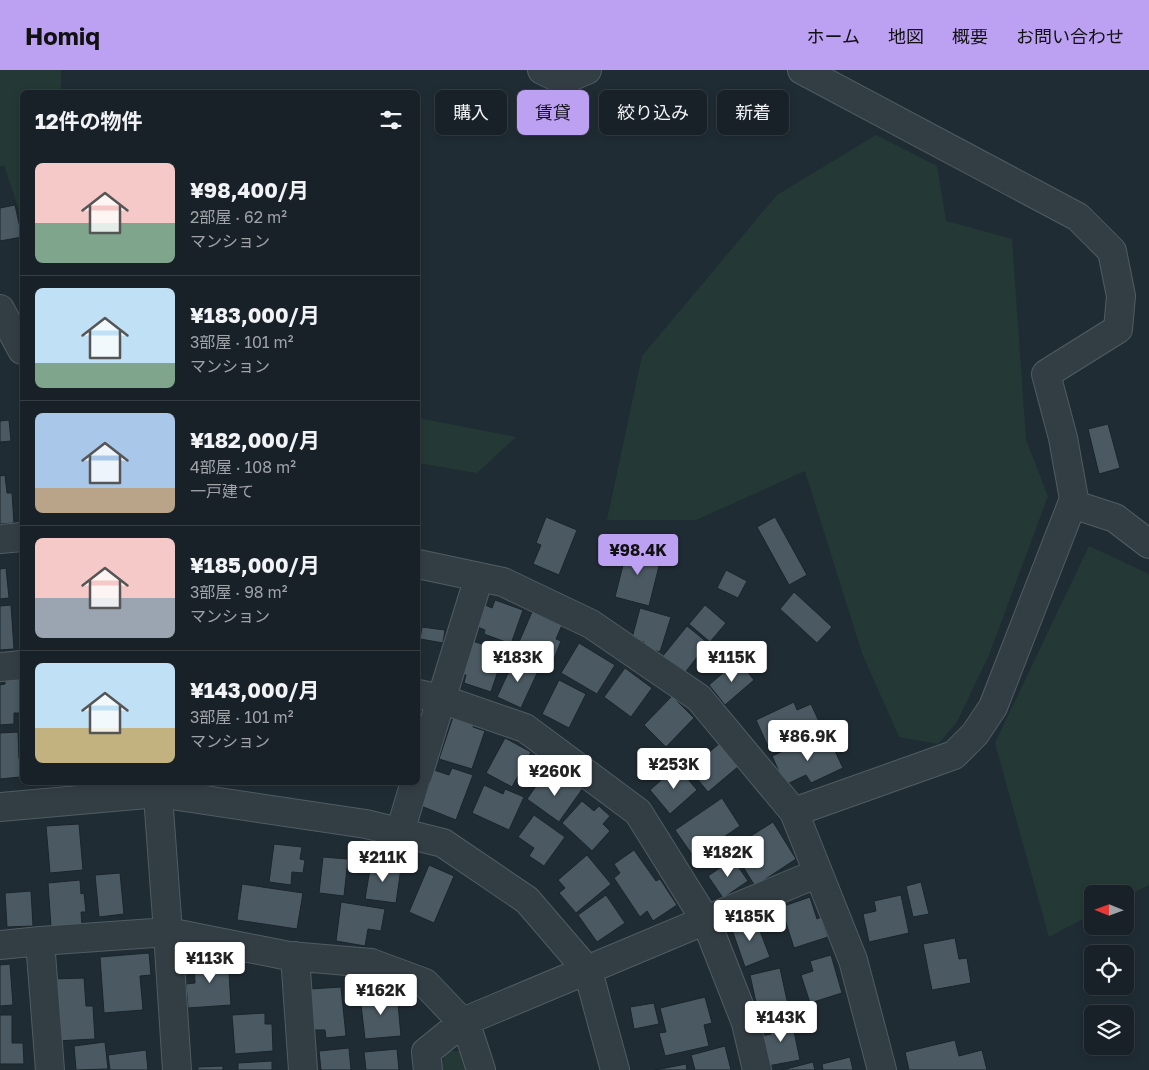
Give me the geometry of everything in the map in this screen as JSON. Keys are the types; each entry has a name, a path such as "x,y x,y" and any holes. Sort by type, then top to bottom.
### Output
{"street":[{"path":"542,70 563,80 587,70"},
{"path":"794,812 954,755 975,734 993,707 1074,499 1063,438 1046,374 1118,329 1121,296 1112,251 1078,217 802,70"},
{"path":"0,309 20,346"},
{"path":"1072,504 1115,518 1149,544"},
{"path":"0,539 20,538"},
{"path":"420,564 503,582 591,624 699,698 794,812 853,960 882,1070"},
{"path":"420,761 429,696 479,577"},
{"path":"0,667 20,665"},
{"path":"429,696 525,728 638,812 706,921 746,1023 757,1070"},
{"path":"400,832 414,785"},
{"path":"157,788 177,1070"},
{"path":"0,807 157,788 366,824 443,843 527,900 588,971 614,1070"},
{"path":"428,1070 426,1052 463,1022 818,873"},
{"path":"0,945 168,932 295,956 371,963 425,983 467,1026 481,1070"},
{"path":"40,942 50,1070"},
{"path":"295,956 303,1070"}],"green space":[{"path":"0,70 61,70 61,90 20,90 20,213 4,165 0,167"},
{"path":"876,135 937,166 946,221 1012,239 1026,440 1048,496 989,655 957,722 938,744 899,737 862,653 805,471 696,520 607,520 642,356 777,195"},
{"path":"420,418 516,437 477,473 420,463"},
{"path":"1089,546 1149,574 1149,885 1134,892 1134,885 1084,885 1084,918 1049,937 995,743"},
{"path":"448,1051 463,1051 469,1070 437,1070"}],"building":[{"path":"15,205 20,237 0,241 0,208"},
{"path":"9,420 11,441 0,442 0,421"},
{"path":"1108,424 1120,468 1099,474 1088,429"},
{"path":"5,475 7,493 12,493 14,523 0,524 0,476"},
{"path":"546,517 577,530 559,575 533,564 541,545 536,543"},
{"path":"775,517 807,575 789,585 757,527"},
{"path":"628,545 662,554 649,606 615,597"},
{"path":"6,568 9,598 0,599 0,569"},
{"path":"726,570 747,581 738,598 717,588"},
{"path":"794,592 832,627 817,643 780,609"},
{"path":"495,600 523,610 511,644 484,634 485,630 475,626 483,604 492,608"},
{"path":"11,605 14,649 0,650 0,606"},
{"path":"535,605 565,618 556,639 561,641 552,664 516,649"},
{"path":"705,605 726,623 710,642 689,624"},
{"path":"640,608 671,617 660,652 643,647 644,642 632,638"},
{"path":"687,626 708,643 684,674 662,657"},
{"path":"422,627 445,630 443,643 420,639"},
{"path":"472,641 499,649 493,669 498,671 491,692 464,683 466,675 462,674"},
{"path":"579,643 615,665 597,694 561,673"},
{"path":"515,658 539,669 521,708 497,697"},
{"path":"738,660 754,680 725,705 709,685"},
{"path":"625,668 652,688 631,717 604,697"},
{"path":"20,678 20,713 14,713 14,724 0,725 0,685 5,684 5,679"},
{"path":"559,680 586,694 569,728 542,714"},
{"path":"672,696 694,718 666,747 644,725"},
{"path":"794,702 797,710 811,704 821,726 806,733 807,736 771,753 756,720"},
{"path":"454,714 475,721 473,727 485,731 472,769 439,759"},
{"path":"18,732 20,777 0,779 0,733"},
{"path":"505,738 531,752 512,787 486,773"},
{"path":"829,738 843,768 811,783 806,775 785,785 772,756 801,743 805,749"},
{"path":"720,743 739,766 708,792 689,769"},
{"path":"677,766 697,790 670,814 650,790"},
{"path":"452,768 473,775 456,820 421,806 434,770 449,775"},
{"path":"565,775 583,788 559,822 527,799 541,779 555,789"},
{"path":"484,785 503,794 505,789 524,797 509,830 472,813"},
{"path":"722,798 740,826 712,845 717,854 700,866 675,830"},
{"path":"582,801 594,811 599,806 610,816 603,824 610,831 592,851 562,823"},
{"path":"534,815 565,837 544,866 529,856 534,848 518,837"},
{"path":"773,822 796,859 755,886 740,862 747,858 738,844"},
{"path":"79,824 83,870 50,873 46,826"},
{"path":"274,844 302,847 300,859 305,860 303,873 292,872 291,885 269,882"},
{"path":"634,850 656,881 660,879 677,905 653,921 647,911 640,917 614,878 620,873 614,864"},
{"path":"587,855 611,884 576,913 559,893 565,888 558,880"},
{"path":"323,857 348,859 344,896 319,893"},
{"path":"733,859 748,881 723,898 708,876"},
{"path":"371,863 401,868 396,903 365,899"},
{"path":"429,865 454,876 434,923 409,912"},
{"path":"120,873 124,914 99,917 95,875"},
{"path":"80,880 81,894 84,893 86,912 81,912 82,925 51,927 48,883"},
{"path":"921,882 929,914 913,917 906,886"},
{"path":"242,884 303,893 297,929 237,920"},
{"path":"31,891 33,926 7,927 5,893"},
{"path":"606,895 625,923 597,942 578,915"},
{"path":"901,895 909,933 869,942 863,914 876,911 874,901"},
{"path":"810,897 817,919 821,917 828,937 794,948 781,907"},
{"path":"341,902 385,909 381,931 368,929 365,946 336,941"},
{"path":"755,918 770,957 745,967 731,927"},
{"path":"955,938 959,959 967,958 971,983 932,990 923,944"},
{"path":"149,953 151,975 140,976 143,1010 104,1013 100,957"},
{"path":"831,955 842,993 810,1003 801,975 813,971 810,961"},
{"path":"228,958 231,1005 188,1008 186,984 195,983 194,960"},
{"path":"10,964 13,1005 0,1006 0,965"},
{"path":"780,968 788,1005 758,1012 750,975"},
{"path":"84,978 86,1006 93,1006 95,1039 55,1041 52,979"},
{"path":"341,987 346,1036 326,1038 325,1030 313,1030 310,989"},
{"path":"397,993 401,1036 365,1039 360,996"},
{"path":"705,997 712,1023 704,1025 709,1046 665,1056 659,1033 666,1032 660,1008"},
{"path":"654,1003 659,1024 634,1029 630,1007"},
{"path":"265,1013 265,1024 272,1024 273,1051 235,1054 232,1015"},
{"path":"0,1015 12,1015 12,1043 23,1043 24,1064 0,1064"},
{"path":"791,1017 800,1060 768,1066 761,1036 771,1034 769,1022"},
{"path":"955,1040 959,1056 982,1050 987,1070 909,1070 905,1052"},
{"path":"105,1042 108,1069 76,1070 74,1046"},
{"path":"725,1046 731,1070 695,1070 691,1055"},
{"path":"349,1048 351,1070 321,1070 319,1051"},
{"path":"397,1049 399,1070 366,1070 364,1052"},
{"path":"146,1050 148,1070 110,1070 108,1055"},
{"path":"850,1057 853,1070 823,1070 822,1064"},
{"path":"272,1061 272,1070 238,1070 238,1063"},
{"path":"813,1062 815,1070 782,1070"},
{"path":"686,1064 687,1070 655,1070"},
{"path":"223,1066 223,1070 198,1070 198,1067"}]}
